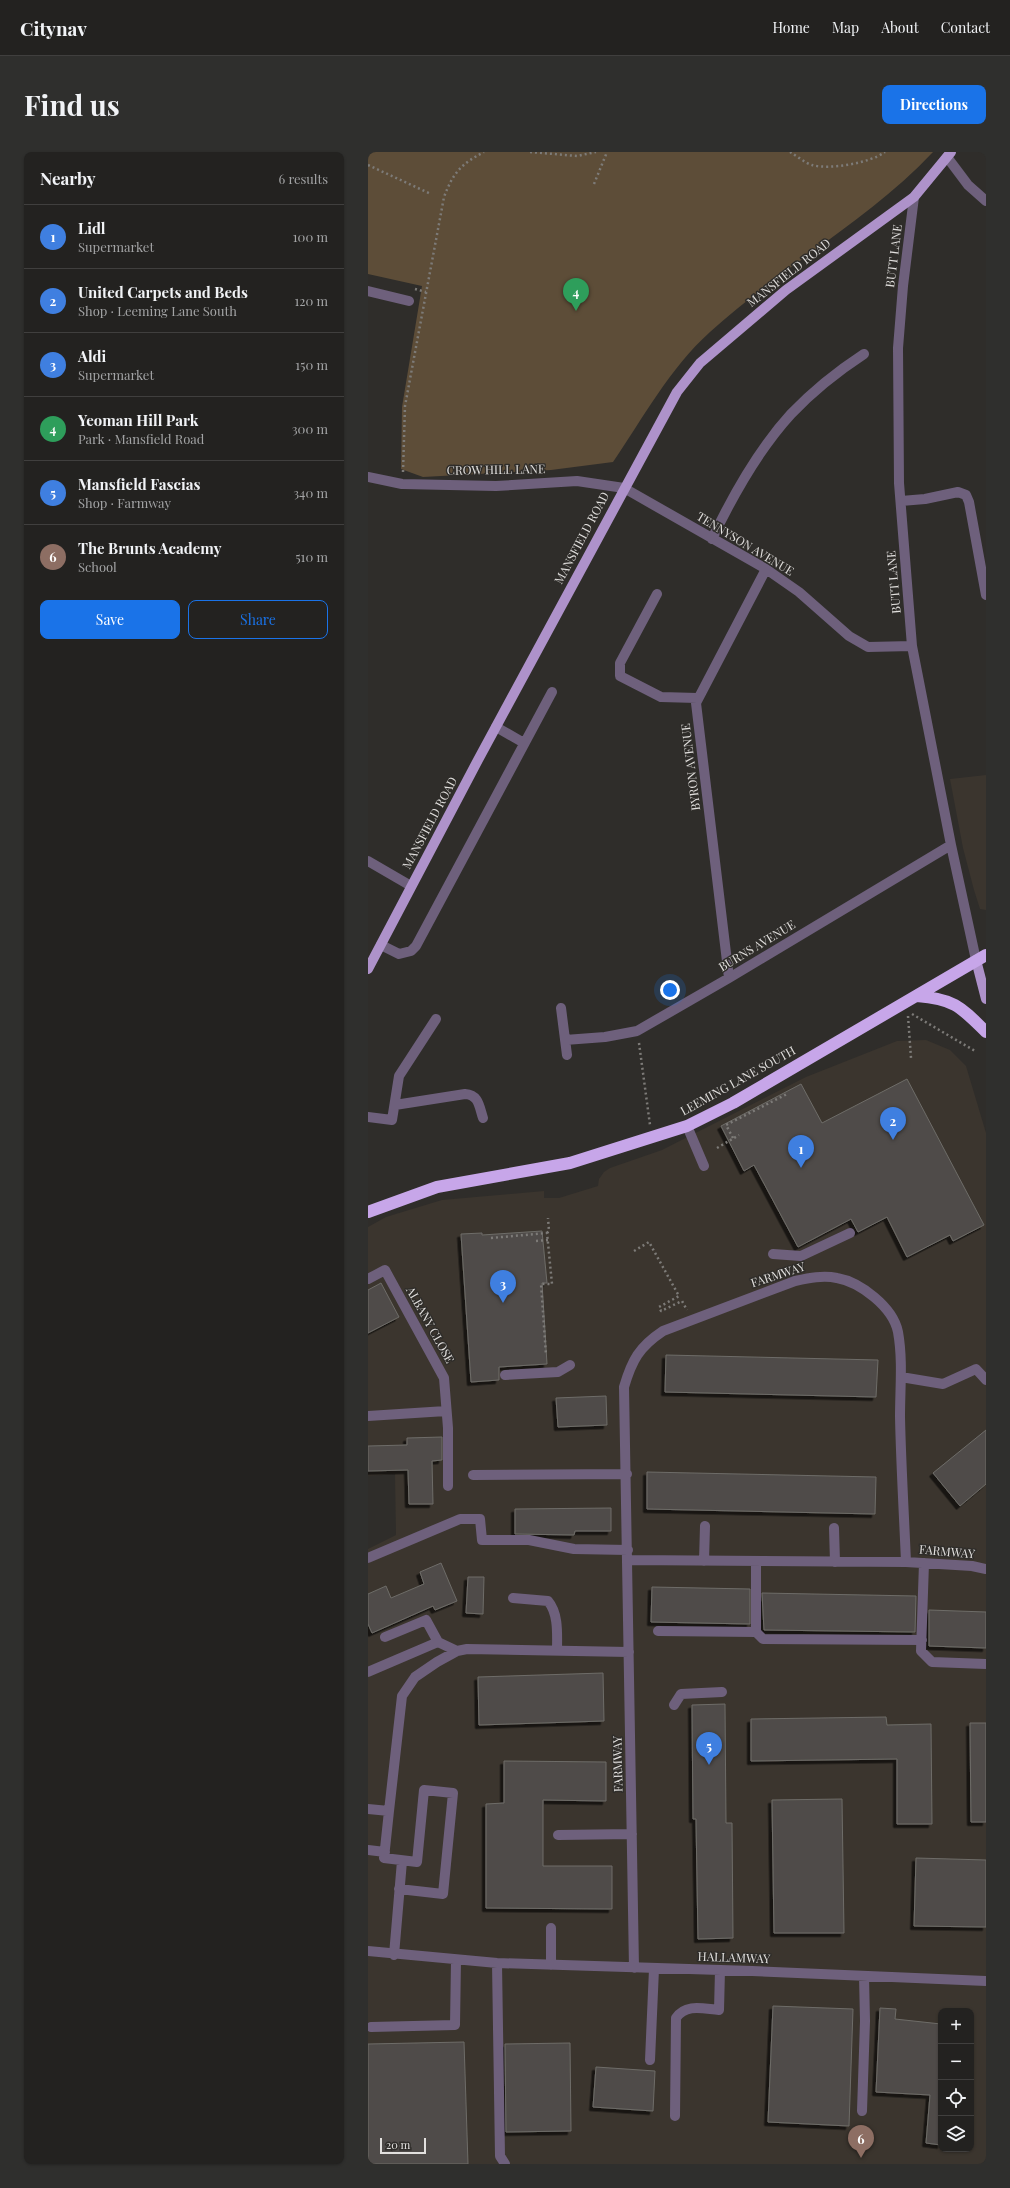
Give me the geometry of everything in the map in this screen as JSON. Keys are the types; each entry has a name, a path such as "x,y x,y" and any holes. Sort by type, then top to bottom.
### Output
{"highway":[{"name":"LEEMING LANE SOUTH","path":"368,1212 437,1187 570,1163 686,1126 733,1103 981,958"},
{"path":"916,996 939,998 956,1004 965,1010 986,1032"}],"main road":[{"name":"MANSFIELD ROAD","path":"368,969 496,727 677,392 700,363 786,290 914,196 949,155"},
{"path":"981,958 986,999"}],"street":[{"path":"949,155 968,185 986,201"},
{"name":"BUTT LANE","path":"914,196 903,286 898,348 901,501 912,646 951,845 981,958"},
{"path":"368,291 409,301"},
{"path":"712,539 731,501 764,449 791,414 844,367 864,354"},
{"name":"CROW HILL LANE","path":"368,477 402,484 496,486 577,481 624,488"},
{"name":"TENNYSON AVENUE","path":"624,488 766,569 799,592 849,636 868,647 912,646"},
{"path":"901,501 925,499 958,492 966,495 969,502 986,595"},
{"path":"657,594 620,663 620,676 661,697 697,698 766,569"},
{"path":"381,945 399,954 411,951 416,946 552,692"},
{"name":"BYRON AVENUE","path":"697,698 729,978"},
{"path":"496,727 524,743"},
{"name":"BURNS AVENUE","path":"565,1040 605,1037 637,1031 729,978 951,845"},
{"path":"368,861 411,886"},
{"path":"561,1008 567,1055"},
{"path":"368,1117 392,1120 399,1076 436,1019"},
{"path":"394,1105 465,1094 472,1095 477,1098 484,1118"},
{"path":"686,1126 704,1166"},
{"path":"773,1254 801,1256 850,1233"},
{"name":"ALBANY CLOSE","path":"368,1279 385,1270 444,1378 448,1486"},
{"name":"FARMWAY","path":"634,1968 627,1474 624,1387 630,1368 637,1354 648,1341 663,1331 795,1281 815,1277 837,1278 860,1287 876,1298 890,1315 898,1330 902,1378 900,1416 906,1562"},
{"path":"505,1376 558,1372 570,1366"},
{"path":"902,1378 943,1384 976,1369 986,1380"},
{"path":"368,1416 446,1411"},
{"path":"473,1475 627,1474"},
{"path":"368,1558 460,1519 480,1518 482,1540 529,1540 574,1549 628,1550"},
{"path":"704,1561 705,1526"},
{"path":"834,1528 835,1562"},
{"name":"FARMWAY","path":"628,1560 906,1562 972,1566 986,1569"},
{"path":"756,1561 756,1632"},
{"path":"924,1563 921,1651 932,1662 986,1664"},
{"path":"513,1598 548,1601 554,1608 557,1651"},
{"path":"385,1637 426,1620 438,1642 457,1651"},
{"path":"658,1631 756,1632 763,1639 922,1640"},
{"path":"368,1672 438,1642"},
{"path":"399,1889 443,1894 453,1793 424,1790 417,1862 384,1858 402,1696 415,1677 457,1651 467,1649 629,1652"},
{"path":"674,1705 681,1694 722,1692"},
{"path":"368,1809 389,1811"},
{"path":"558,1835 632,1834"},
{"path":"368,1850 385,1852"},
{"path":"394,1955 402,1860"},
{"path":"550,1965 551,1928"},
{"name":"HALLAMWAY","path":"368,1951 394,1955 497,1963 720,1970 986,1981"},
{"path":"371,2027 455,2025 456,1960"},
{"path":"497,1963 500,2016 497,2040 500,2156 505,2164"},
{"path":"650,2060 654,1969"},
{"path":"675,2116 676,2018 681,2011 689,2008 719,2010 720,1970"},
{"path":"862,2111 865,2021 864,1976"}],"path":[{"path":"402,484 405,406 444,197 451,177 467,161 484,152"},
{"path":"530,152 577,156 596,152"},
{"path":"594,184 607,152"},
{"path":"790,152 812,165 835,166 876,159 885,152"},
{"path":"368,165 432,194"},
{"path":"911,1058 910,1015 975,1051"},
{"path":"637,1031 649,1117"},
{"path":"733,1138 726,1125 787,1094"},
{"path":"717,1148 738,1135"},
{"path":"546,1355 541,1284 552,1284 547,1232 549,1231 548,1218"},
{"path":"491,1238 547,1232"},
{"path":"536,1241 548,1240"},
{"path":"634,1251 649,1242 679,1296 659,1307 661,1311 682,1300 693,1319"}],"shaded area":[{"path":"368,152 933,152 880,201 737,308 710,332 682,361 670,377 613,462 551,470 423,477 401,469 402,407 422,286 368,274"},
{"path":"986,775 986,910 980,909 974,890 963,848 950,779"},
{"path":"926,1040 950,1050 966,1066 986,1133 986,2164 368,2164 368,1549 396,1535 395,1474 368,1476 368,1227 386,1217 442,1200 544,1191 544,1198 559,1198 598,1186 599,1179 604,1172 610,1168 662,1150 806,1077 897,1041"}],"building":[{"path":"907,1079 984,1225 953,1241 950,1235 907,1257 887,1217 858,1232 851,1219 798,1247 754,1165 744,1171 721,1126 801,1084 822,1123"},
{"path":"542,1231 547,1283 542,1283 547,1364 499,1367 499,1380 471,1382 461,1234 482,1233 482,1235"},
{"path":"381,1283 399,1317 368,1333 368,1290"},
{"path":"666,1355 878,1360 876,1397 665,1392"},
{"path":"606,1396 607,1425 558,1427 556,1398"},
{"path":"986,1430 986,1484 960,1506 933,1473"},
{"path":"442,1437 442,1460 432,1461 433,1504 409,1504 408,1470 368,1471 368,1446 407,1445 407,1438"},
{"path":"647,1472 876,1477 875,1514 647,1509"},
{"path":"611,1508 611,1531 575,1531 574,1535 515,1534 515,1509"},
{"path":"441,1563 457,1601 435,1610 433,1606 372,1633 368,1624 368,1594 386,1586 391,1598 424,1584 420,1572"},
{"path":"468,1577 484,1577 483,1614 466,1613"},
{"path":"652,1587 750,1589 750,1624 651,1622"},
{"path":"762,1593 916,1596 915,1632 764,1630"},
{"path":"929,1610 986,1612 986,1648 929,1646"},
{"path":"603,1673 604,1721 479,1725 478,1677"},
{"path":"725,1704 726,1823 732,1823 733,1938 698,1939 696,1819 693,1819 692,1705"},
{"path":"886,1717 887,1725 931,1724 932,1824 897,1824 897,1759 751,1761 751,1719"},
{"path":"970,1723 986,1723 986,1822 971,1822"},
{"path":"504,1761 606,1762 606,1801 543,1800 543,1866 612,1866 612,1909 486,1908 486,1804 504,1803"},
{"path":"842,1799 844,1933 774,1933 772,1800"},
{"path":"916,1858 986,1860 986,1927 914,1926"},
{"path":"773,2006 853,2009 849,2126 768,2122"},
{"path":"880,2008 896,2009 895,2019 938,2024 938,2145 926,2143 930,2095 876,2092"},
{"path":"464,2042 468,2164 368,2164 368,2044"},
{"path":"570,2043 571,2131 506,2132 505,2044"},
{"path":"596,2067 655,2071 653,2111 593,2107"}],"place":[{"name":"Yeoman Hill Park","path":"576,311"},
{"name":"United Carpets and Beds","path":"893,1140"},
{"name":"Lidl","path":"801,1168"},
{"name":"Aldi","path":"503,1303"},
{"name":"Mansfield Fascias","path":"709,1765"},
{"name":"The Brunts Academy","path":"861,2158"}]}
